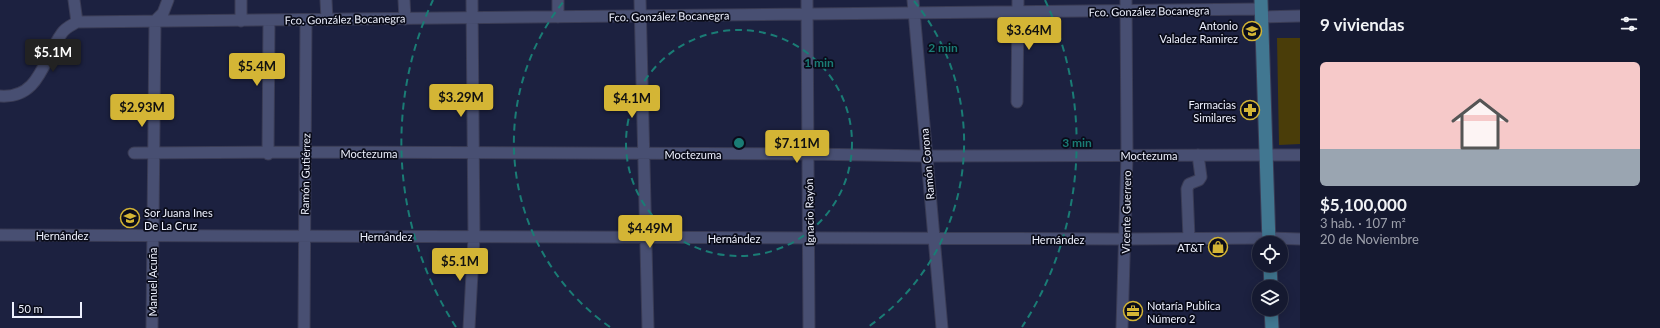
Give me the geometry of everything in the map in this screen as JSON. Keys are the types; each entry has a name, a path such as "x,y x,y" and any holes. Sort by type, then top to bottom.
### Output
{"main road":[{"path":"1261,9 1269,236"},
{"path":"1271,316 1272,328"}],"street":[{"path":"0,96 12,97 26,91 38,76 63,32 77,22 74,0"},
{"path":"155,21 163,13 168,0"},
{"path":"240,20 241,0"},
{"path":"326,0 327,20"},
{"path":"404,0 405,19"},
{"path":"469,328 474,237 472,0"},
{"path":"558,0 558,17"},
{"path":"640,0 648,328"},
{"name":"Ignacio Rayón","path":"807,0 809,238 808,328"},
{"name":"Ramón Corona","path":"913,0 942,328"},
{"path":"1018,0 1018,102"},
{"name":"Fco. González Bocanegra","path":"77,22 1018,12 1126,5 1182,5 1261,9 1300,16"},
{"name":"Vicente Guerrero","path":"1122,328 1126,239 1126,5"},
{"path":"268,154 269,20"},
{"name":"Ramón Gutiérrez","path":"304,328 306,20"},
{"name":"Manuel Acuña","path":"152,328 155,21"},
{"name":"Moctezuma","path":"134,154 268,154 305,152 473,154 808,154 926,156 1300,155"},
{"path":"1189,238 1187,189 1189,184 1199,180 1201,177 1198,155"},
{"name":"Hernández","path":"0,235 1189,238 1252,240"},
{"name":"Hernández","path":"1288,239 1300,239"}],"shaded area":[{"path":"1277,38 1300,38 1300,144 1279,145"}],"place":[{"name":"Antonio Valadez Ramirez","path":"1252,31"},
{"name":"Farmacias Similares","path":"1250,110"},
{"name":"Sor Juana Ines De La Cruz","path":"130,218"},
{"name":"AT&T","path":"1218,247"},
{"name":"Notaría Publica Número 2","path":"1133,311"}]}
